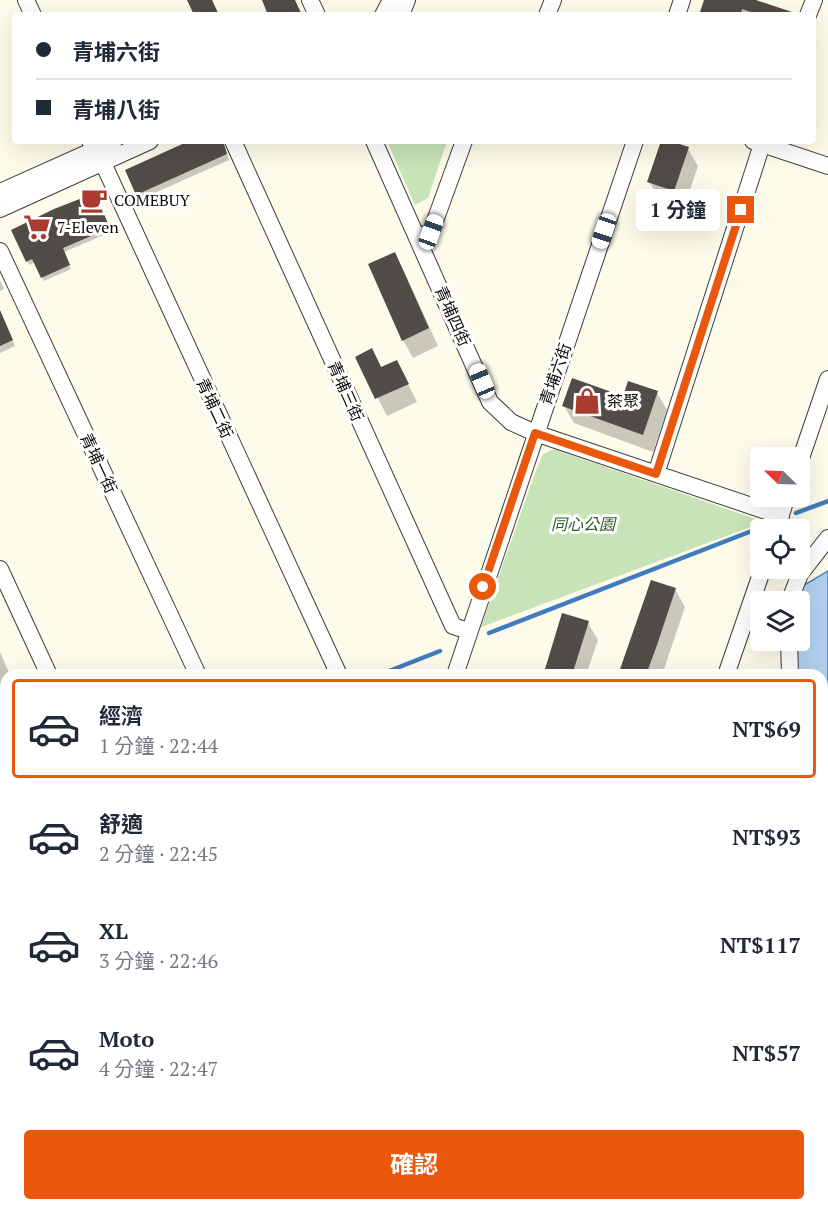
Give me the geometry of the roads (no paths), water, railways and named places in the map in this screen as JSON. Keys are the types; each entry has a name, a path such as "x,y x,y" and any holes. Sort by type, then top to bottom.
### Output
{"street":[{"path":"0,192 96,151 134,144"},
{"name":"青埔三街","path":"234,144 453,626 468,631"},
{"name":"青埔四街","path":"375,144 490,402 511,422 535,433 656,474 768,519"},
{"path":"418,237 431,232 463,144"},
{"name":"青埔六街","path":"456,669 634,144"},
{"path":"656,474 758,144"},
{"path":"765,144 828,166"},
{"path":"0,209 96,151"},
{"name":"青埔二街","path":"96,151 336,669"},
{"name":"青埔一街","path":"0,251 195,669"},
{"path":"805,447 828,379"},
{"path":"793,591 800,574 828,538"},
{"path":"0,569 46,669"},
{"path":"728,669 759,579"},
{"path":"789,651 790,669"}],"water":[{"path":"828,571 828,669 797,669 796,651 810,651 810,591 794,591"}],"waterway":[{"path":"796,513 828,501"},
{"path":"489,633 750,532"},
{"path":"394,669 440,651"}],"place":[{"name":"COMEBUY","path":"94,200"},
{"name":"7-Eleven","path":"37,227"},
{"name":"茶聚","path":"587,401"}],"park label":[{"name":"同心公園","path":"583,524"}]}
